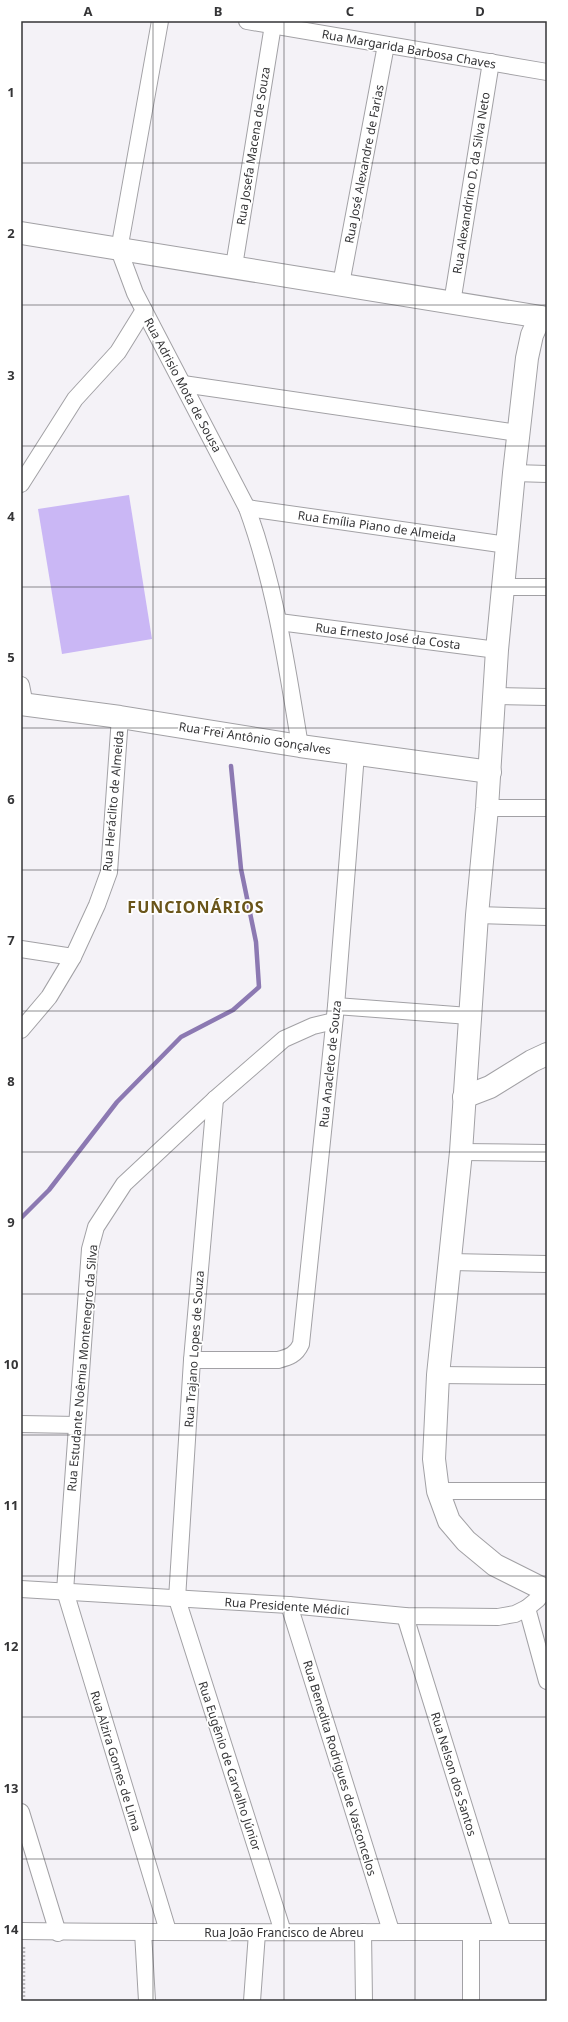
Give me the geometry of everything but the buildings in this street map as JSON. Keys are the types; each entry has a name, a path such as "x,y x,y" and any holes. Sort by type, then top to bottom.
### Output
{"street":[{"name":"Rua Adrisio Mota de Sousa","path":"160,21 119,250 134,293 247,508 266,565 279,622 300,746"},
{"name":"Rua Margarida Barbosa Chaves","path":"247,21 547,72"},
{"name":"Rua Josefa Macena de Souza","path":"234,266 273,26"},
{"name":"Rua José Alexandre de Farias","path":"341,284 386,45"},
{"name":"Rua Alexandrino D. da Silva Neto","path":"452,303 491,62"},
{"path":"21,233 119,250 234,266 544,318 532,335 527,358 507,545 497,650 490,772 469,1016 461,1152 451,1262 438,1375 434,1459 438,1491 449,1521 466,1540 495,1565 544,1590"},
{"path":"21,484 75,399 118,352 144,310"},
{"path":"183,384 518,433"},
{"path":"514,473 547,474"},
{"name":"Rua Emília Piano de Almeida","path":"247,508 507,545"},
{"path":"503,587 547,587"},
{"name":"Rua Ernesto José da Costa","path":"279,622 497,650"},
{"path":"494,696 547,697"},
{"name":"Rua Frei Antônio Gonçalves","path":"22,698 120,717 300,746 490,772"},
{"name":"Rua Heráclito de Almeida","path":"21,1030 49,997 73,957 97,905 109,872 120,717"},
{"name":"Rua Anacleto de Souza","path":"192,1360 278,1360 291,1357 298,1352 303,1337 335,1013 356,754"},
{"path":"487,808 547,808"},
{"path":"477,915 547,917"},
{"path":"21,948 73,957"},
{"name":"Rua Estudante Noêmia Montenegro da Silva","path":"65,1591 90,1249 96,1227 124,1184 215,1099 284,1039 313,1026 335,1013 469,1016"},
{"path":"464,1098 490,1087 532,1061 547,1054"},
{"name":"Rua Trajano Lopes de Souza","path":"177,1599 192,1360 215,1099"},
{"path":"461,1152 547,1153"},
{"path":"451,1262 547,1264"},
{"path":"438,1375 547,1376"},
{"path":"21,1424 77,1425"},
{"path":"438,1491 547,1491"},
{"name":"Rua Presidente Médici","path":"21,1589 289,1605 405,1616 498,1617 515,1614 527,1608 538,1599 544,1590"},
{"name":"Rua Alzira Gomes de Lima","path":"65,1591 168,1931"},
{"name":"Rua Eugênio de Carvalho Júnior","path":"177,1599 283,1932"},
{"name":"Rua Benedita Rodrigues de Vasconcelos","path":"289,1605 391,1931"},
{"path":"527,1608 547,1681"},
{"name":"Rua Nelson dos Santos","path":"405,1616 503,1932"},
{"path":"21,1812 58,1933"},
{"name":"Rua João Francisco de Abreu","path":"22,1931 58,1933 168,1931 258,1933 391,1931 547,1932"},
{"path":"143,1932 147,2001"},
{"path":"363,1932 364,2001"},
{"path":"471,1932 471,2001"},
{"path":"252,2001 258,1933"}],"path":[{"path":"22,1931 24,2001"}],"shaded area":[{"path":"129,495 152,639 62,654 38,509"}],"waterway":[{"path":"21,1218 49,1190 117,1102 181,1037 233,1010 259,987 256,942 241,869 231,766"}],"district":[{"name":"FUNCIONÁRIOS","path":"196,907"}]}
